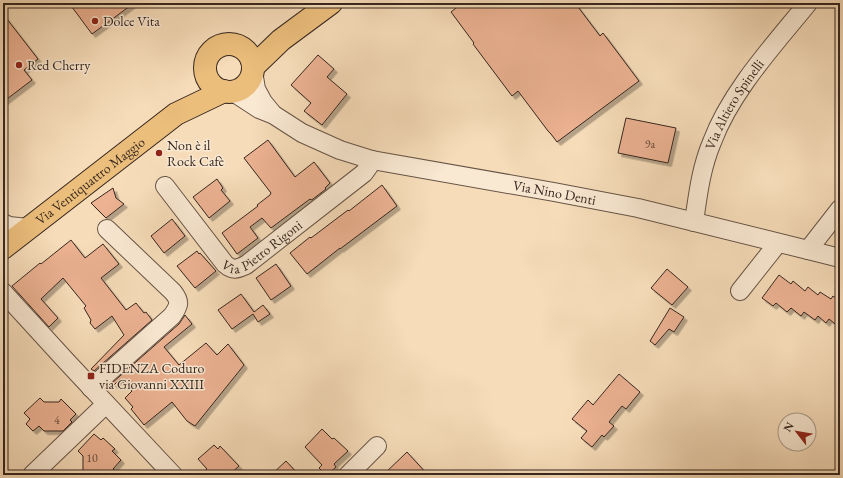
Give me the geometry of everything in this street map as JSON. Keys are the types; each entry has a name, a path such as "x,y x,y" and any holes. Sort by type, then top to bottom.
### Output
{"main road":[{"path":"253,69 281,40 331,3"},
{"path":"228,91 218,89 208,80 205,68 208,57 212,51 225,45 258,44 281,40"},
{"path":"176,114 228,91 240,89 246,85 251,78 253,69 252,60 248,53 236,45"},
{"path":"176,114 206,73"},
{"name":"Via Ventiquattro Maggio","path":"3,248 176,114"}],"street":[{"name":"Via Altiero Spinelli","path":"694,222 700,178 712,142 726,110 751,74 808,3"},
{"name":"Via Nino Denti","path":"253,69 256,88 263,102 274,115"},
{"name":"Via Nino Denti","path":"228,91 259,109 274,115 302,133 340,150 372,160 638,208 840,258"},
{"name":"Via Pietro Rigoni","path":"165,186 225,264 230,268 236,269 246,265 364,173 372,160"},
{"path":"808,250 840,209"},
{"path":"3,223 10,226 28,228"},
{"path":"91,388 172,316 178,308 179,303 178,298 173,292 107,229"},
{"path":"740,292 778,243"},
{"path":"3,292 173,475"},
{"path":"32,475 106,404"},
{"path":"348,475 377,446"}],"building":[{"path":"69,3 134,3 92,34"},
{"path":"462,3 575,3 600,36 603,33 639,81 557,142 518,91 512,96 451,12"},
{"path":"3,14 38,59 24,70 32,80 3,102"},
{"path":"318,55 334,69 327,77 347,94 322,125 304,111 311,103 291,85"},
{"path":"626,118 676,128 668,163 618,153"},
{"path":"268,140 295,177 314,162 330,183 325,188 326,189 313,199 310,199 271,228 262,218 250,227 258,238 237,254 222,233 258,206 257,205 271,193 244,158"},
{"path":"217,179 223,188 221,190 230,201 209,218 193,197"},
{"path":"382,185 397,206 307,274 290,253 310,237 311,238 348,210 349,211"},
{"path":"113,188 116,198 124,204 106,218 91,203"},
{"path":"172,219 185,236 164,253 151,236"},
{"path":"71,240 85,258 103,244 119,264 101,278 126,310 136,303 152,320 94,371 91,369 124,335 112,316 95,329 90,323 91,320 84,308 86,306 63,278 41,299 58,318 49,327 12,286"},
{"path":"197,251 216,271 195,288 177,266"},
{"path":"276,264 291,286 271,300 256,278"},
{"path":"667,269 688,287 672,305 651,288"},
{"path":"779,275 791,284 793,281 805,291 808,287 818,295 820,292 831,299 833,296 840,301 840,328 829,319 826,323 818,316 815,320 804,312 801,316 791,308 787,312 776,303 773,306 762,298"},
{"path":"241,294 254,312 263,305 270,314 258,322 253,314 232,329 218,310"},
{"path":"670,308 684,317 674,332 669,329 655,345 650,341"},
{"path":"185,315 192,324 164,347 179,365 206,343 217,355 228,344 244,365 195,426 187,421 172,402 144,425 131,409 133,407 125,398 132,391 120,379 114,385 112,383 179,324"},
{"path":"619,374 640,392 626,409 622,406 609,422 614,426 604,437 602,435 592,447 581,438 587,431 572,419 588,400 593,405"},
{"path":"40,398 44,402 59,402 61,399 76,414 70,420 72,422 63,431 44,431 39,426 33,431 26,424 30,419 24,413"},
{"path":"322,429 348,451 334,464 336,467 327,475 319,468 322,465 305,447"},
{"path":"94,434 101,440 103,438 115,449 112,451 121,460 113,469 120,475 83,475 83,456 78,451"},
{"path":"214,445 218,449 220,446 239,466 229,475 200,475 207,469 198,459"},
{"path":"407,452 428,475 383,475"},
{"path":"286,461 299,475 271,475"}],"place":[{"name":"Dolce Vita","path":"95,21"},
{"name":"Red Cherry","path":"19,65"},
{"name":"Non è il Rock Cafè","path":"159,153"},
{"name":"FIDENZA Coduro via Giovanni XXIII","path":"91,376"}]}
